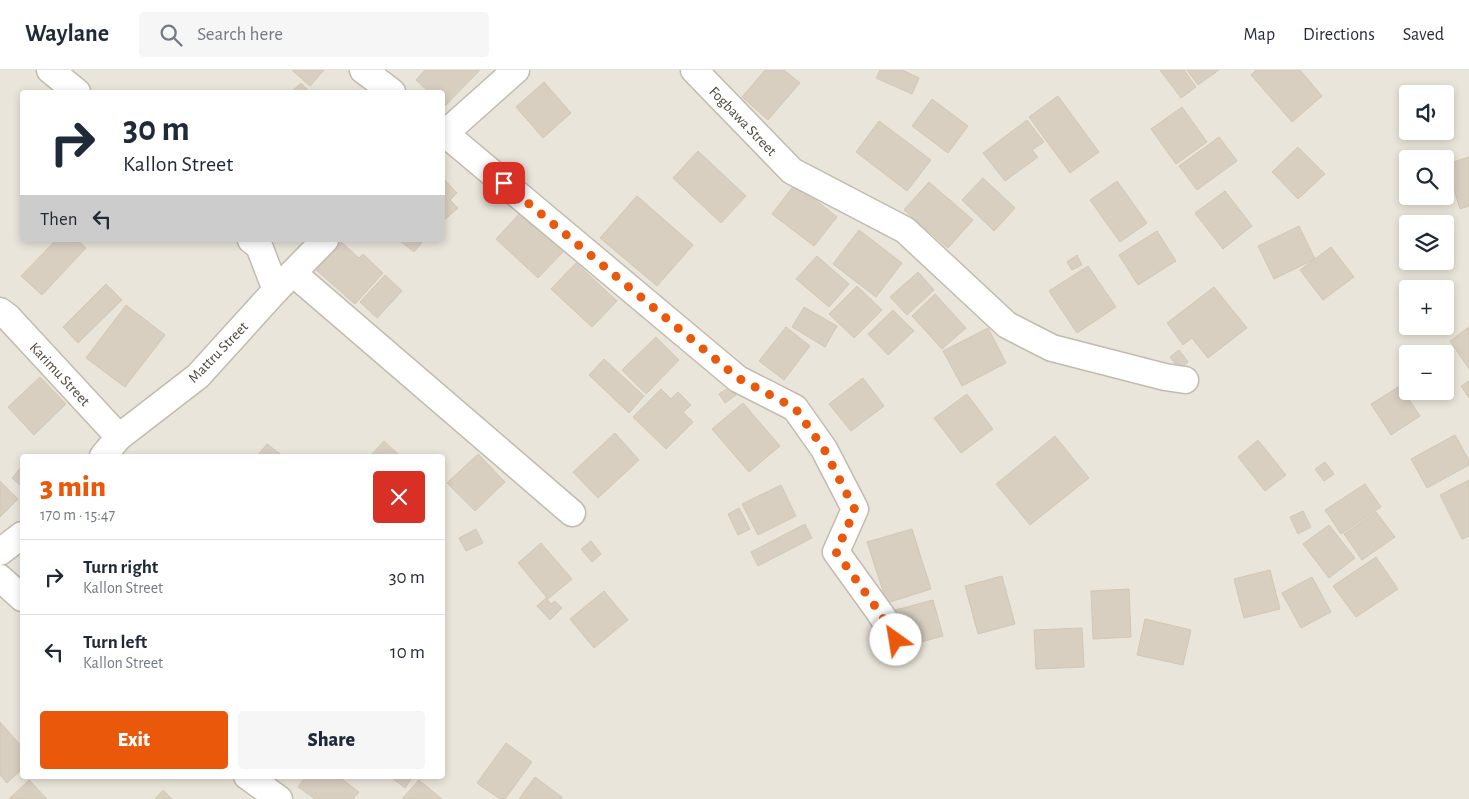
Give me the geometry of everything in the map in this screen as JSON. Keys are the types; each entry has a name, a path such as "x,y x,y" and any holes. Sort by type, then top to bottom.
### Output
{"street":[{"path":"50,70 75,90"},
{"path":"363,70 389,90"},
{"path":"445,133 516,70"},
{"name":"Fogbawa Street","path":"694,70 792,171 905,230 1007,325 1052,348 1165,378 1185,380"},
{"path":"445,135 738,378 795,408 824,449 855,510 836,552 880,613 896,640"},
{"path":"254,242 259,246 284,282 572,513"},
{"name":"Mattru Street","path":"111,447 198,376 323,242"},
{"name":"Karimu Street","path":"0,311 8,317 111,447"},
{"path":"0,552 20,537"},
{"path":"0,578 20,596"},
{"path":"251,779 279,799"}],"shaded area":[{"path":"0,70 1469,70 1469,799 0,799"}],"building":[{"path":"292,70 324,70 310,86"},
{"path":"425,70 480,70 445,106 445,90 427,90 416,80"},
{"path":"765,70 784,70 800,83 768,120 742,97"},
{"path":"880,70 902,70 919,78 912,94 876,78"},
{"path":"1160,70 1184,70 1196,87 1181,98"},
{"path":"1187,70 1219,70 1198,85"},
{"path":"1256,70 1300,70 1322,96 1292,122 1251,75"},
{"path":"544,82 571,113 543,138 516,107"},
{"path":"301,83 308,90 293,90"},
{"path":"1058,96 1099,152 1070,173 1029,117"},
{"path":"932,99 968,126 948,153 912,126"},
{"path":"1182,107 1207,142 1176,164 1151,129"},
{"path":"1027,120 1044,142 1032,150 1038,157 1005,181 983,153"},
{"path":"879,121 931,160 907,191 856,152"},
{"path":"1219,137 1237,161 1197,190 1179,166"},
{"path":"1298,147 1325,174 1298,199 1272,172"},
{"path":"698,151 746,196 721,223 673,178"},
{"path":"1469,157 1469,206 1460,209 1454,190 1454,162"},
{"path":"983,178 1015,208 994,231 962,200"},
{"path":"445,180 457,193 450,200 458,208 445,219"},
{"path":"1117,181 1147,223 1120,242 1090,200"},
{"path":"929,182 973,220 948,248 904,210"},
{"path":"795,184 837,217 814,246 772,214"},
{"path":"1225,191 1252,226 1223,249 1195,213"},
{"path":"637,196 693,245 657,286 600,238"},
{"path":"521,212 564,251 538,278 496,239"},
{"path":"1299,226 1315,259 1274,279 1258,246"},
{"path":"859,230 902,263 876,297 833,264"},
{"path":"1157,231 1176,261 1138,285 1119,255"},
{"path":"54,242 79,242 86,248 42,295 21,276"},
{"path":"341,242 359,258 363,254 383,273 355,304 315,269"},
{"path":"402,242 422,242 414,252"},
{"path":"1331,247 1354,277 1323,300 1300,270"},
{"path":"1077,255 1082,265 1072,270 1067,262"},
{"path":"817,256 849,284 829,307 796,279"},
{"path":"576,263 617,301 592,327 551,289"},
{"path":"1088,266 1116,307 1077,333 1049,291"},
{"path":"918,272 934,290 907,315 890,297"},
{"path":"385,275 402,291 377,318 360,302"},
{"path":"106,284 122,300 78,343 63,327"},
{"path":"857,286 882,310 854,338 829,314"},
{"path":"1214,287 1247,328 1208,358 1192,338 1183,345 1167,323"},
{"path":"935,294 966,328 942,349 912,316"},
{"path":"126,305 165,335 125,387 86,358"},
{"path":"804,307 837,326 825,347 792,327"},
{"path":"893,310 914,331 888,355 868,334"},
{"path":"786,327 810,346 784,380 759,361"},
{"path":"1469,327 1469,369 1454,345 1450,341"},
{"path":"988,328 1006,363 962,386 943,351"},
{"path":"656,337 679,360 646,394 622,370"},
{"path":"1179,350 1188,362 1179,369 1170,357"},
{"path":"604,359 644,396 629,413 589,375"},
{"path":"40,377 66,404 34,435 8,407"},
{"path":"863,378 884,406 851,431 829,404"},
{"path":"1469,381 1469,398 1461,386"},
{"path":"730,387 736,395 725,403 719,394"},
{"path":"1399,387 1399,400 1409,400 1420,416 1391,435 1371,404"},
{"path":"661,389 671,399 678,392 691,405 683,412 693,422 666,449 633,417"},
{"path":"967,394 993,429 961,453 934,418"},
{"path":"743,403 780,446 749,472 712,429"},
{"path":"615,433 639,460 598,498 573,472"},
{"path":"1455,435 1469,460 1469,465 1427,488 1411,459"},
{"path":"1055,436 1089,478 1030,525 996,484"},
{"path":"1258,440 1286,475 1265,491 1238,457"},
{"path":"384,441 398,454 372,454"},
{"path":"267,444 280,454 259,454"},
{"path":"478,454 505,482 475,511 447,483"},
{"path":"1325,462 1334,474 1324,481 1315,469"},
{"path":"20,468 20,485 12,478"},
{"path":"1469,480 1469,536 1462,539 1440,495"},
{"path":"0,481 18,499 0,517"},
{"path":"1365,484 1381,507 1341,534 1325,510"},
{"path":"781,485 796,516 758,535 742,504"},
{"path":"739,508 750,529 738,535 728,514"},
{"path":"1303,511 1311,527 1298,534 1290,517"},
{"path":"1376,512 1395,537 1362,560 1344,534"},
{"path":"805,524 812,538 758,566 751,552"},
{"path":"1329,525 1355,558 1329,578 1303,544"},
{"path":"476,529 483,543 466,551 459,538"},
{"path":"912,529 931,589 887,603 867,542"},
{"path":"591,541 601,554 592,562 581,549"},
{"path":"541,543 572,579 548,599 518,563"},
{"path":"1376,557 1398,589 1356,617 1333,586"},
{"path":"1270,570 1280,609 1244,618 1234,579"},
{"path":"1002,576 1015,624 978,634 965,586"},
{"path":"1312,577 1331,612 1301,628 1282,593"},
{"path":"1129,589 1131,637 1093,639 1091,591"},
{"path":"604,591 628,620 594,648 570,619"},
{"path":"546,598 551,604 555,601 562,608 550,620 537,606"},
{"path":"933,600 943,636 903,647 892,611"},
{"path":"1145,619 1191,630 1183,665 1137,655"},
{"path":"1082,628 1084,667 1036,669 1034,630"},
{"path":"0,722 20,745 20,771 7,783 0,775"},
{"path":"506,743 532,762 505,799 500,799 477,783"},
{"path":"535,777 562,797 561,799 519,799"},
{"path":"304,779 342,779 359,792 353,799 315,799 298,787"},
{"path":"393,779 411,779 405,788"},
{"path":"29,780 47,799 9,799"},
{"path":"419,780 442,799 402,799"},
{"path":"163,790 172,799 155,799"}],"route":[{"path":"504,183 738,378 795,408 824,449 855,510 836,552 880,613 896,640"}]}
